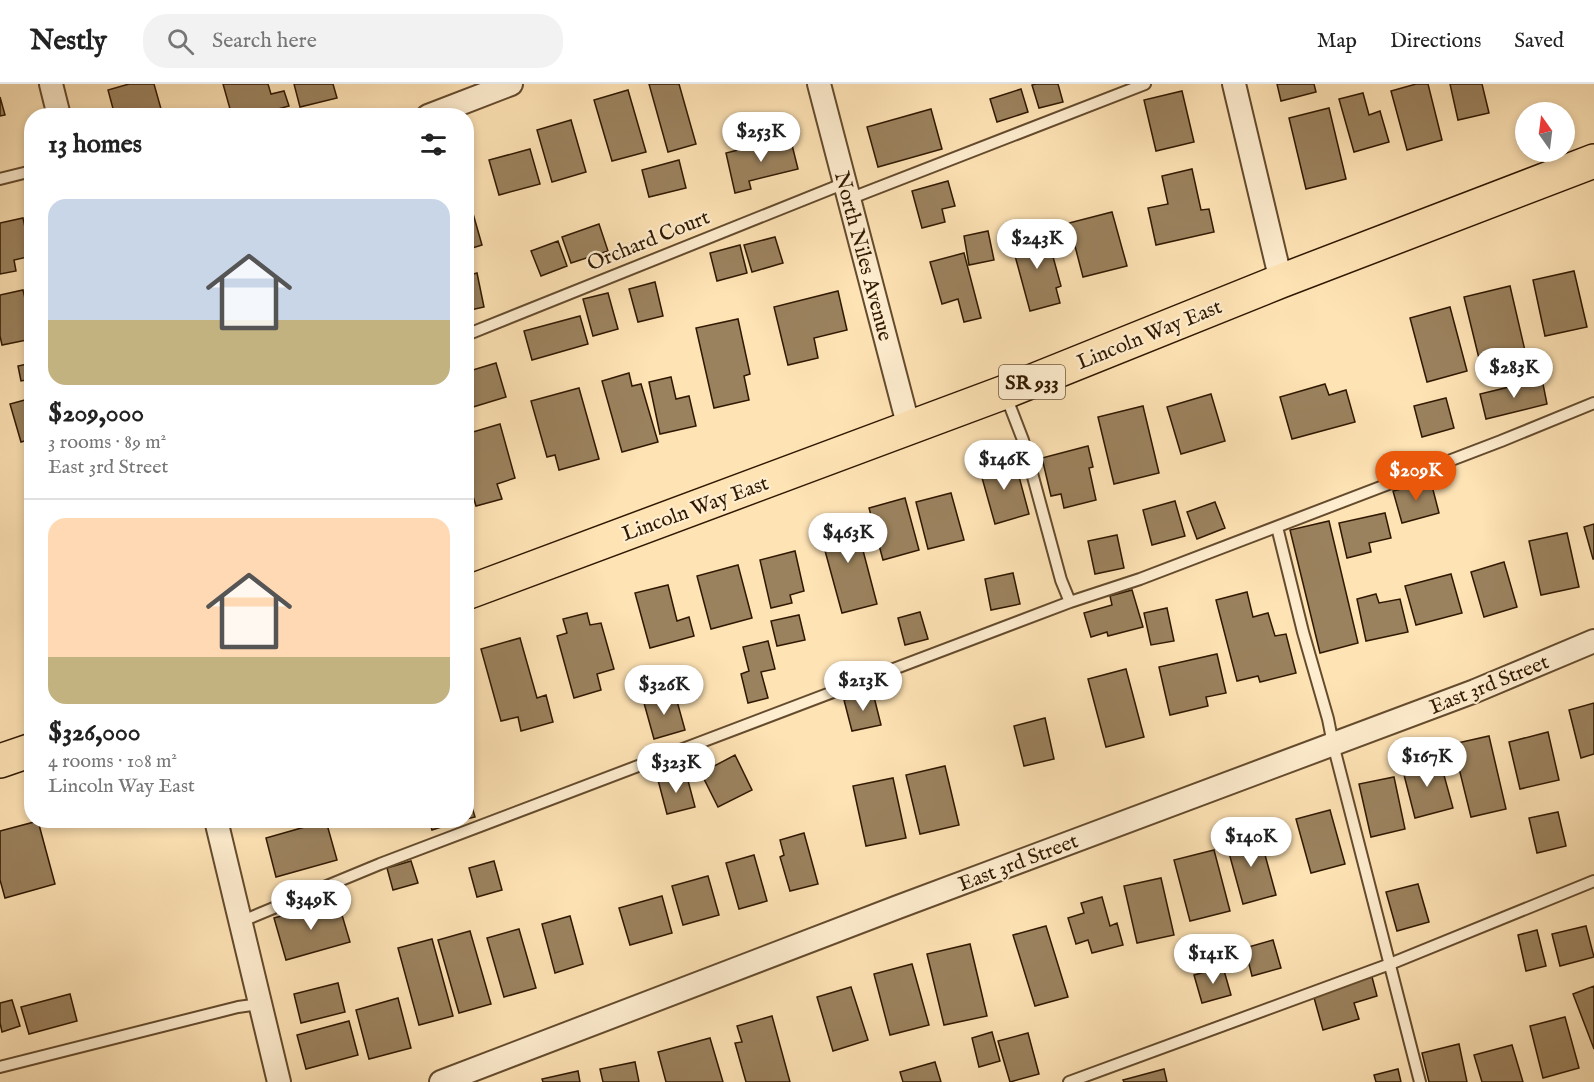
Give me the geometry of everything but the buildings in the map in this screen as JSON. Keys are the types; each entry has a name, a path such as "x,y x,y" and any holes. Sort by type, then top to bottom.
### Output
{"main road":[{"name":"Lincoln Way East","path":"474,590 1005,393 1281,281 1594,163"},
{"path":"0,760 24,752"}],"street":[{"path":"51,84 57,108"},
{"path":"449,108 511,84"},
{"name":"North Niles Avenue","path":"819,84 909,428"},
{"path":"1234,84 1281,281"},
{"name":"East 3rd Street","path":"441,1082 1475,691 1594,641"},
{"path":"218,828 279,1082"}],"lane":[{"name":"Orchard Court","path":"474,332 847,191 1145,84"},
{"path":"0,179 24,173"},
{"path":"1005,393 1023,440 1061,580 1070,602"},
{"path":"239,922 380,864 1070,602 1140,579 1277,527 1490,446 1594,403"},
{"path":"1277,527 1420,1082"},
{"path":"1070,1082 1390,964 1594,881"},
{"path":"0,1067 238,1007 260,1004"}]}
